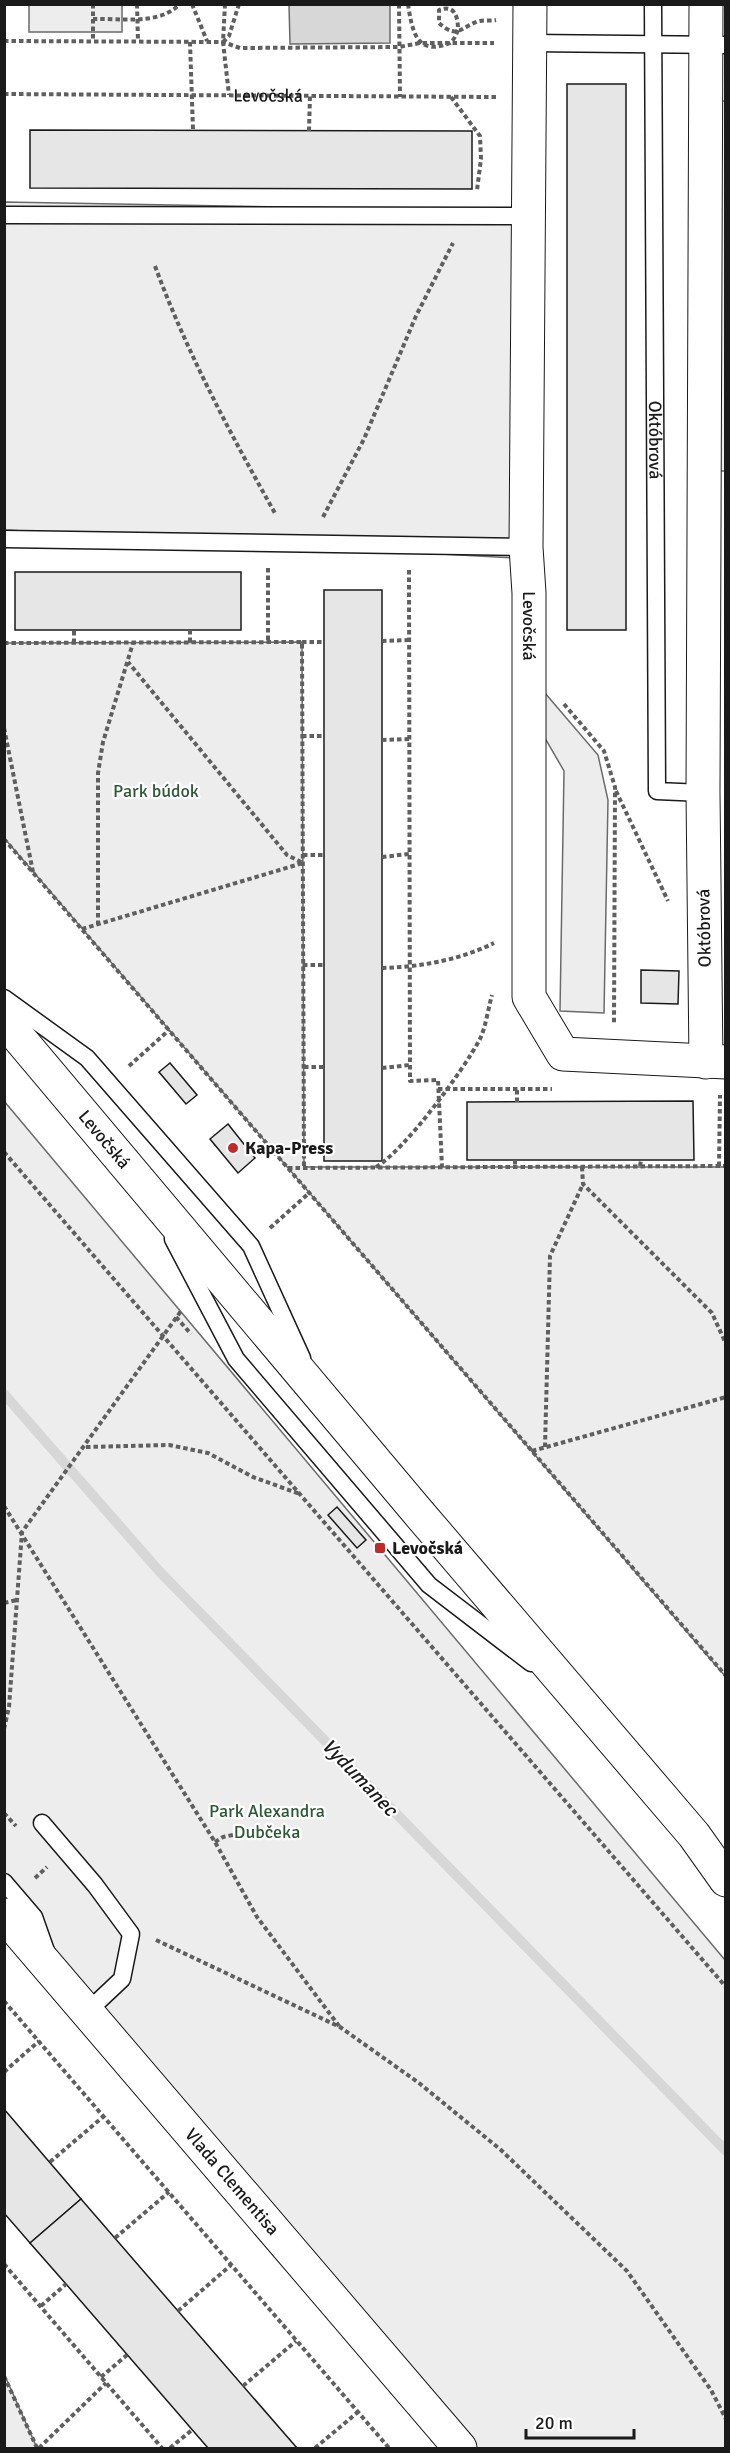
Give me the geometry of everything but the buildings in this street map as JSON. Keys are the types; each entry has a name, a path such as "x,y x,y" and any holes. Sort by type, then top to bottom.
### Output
{"street":[{"path":"530,4 530,43"},
{"name":"Októbrová","path":"706,4 716,45 708,743 702,793 717,1062"},
{"name":"Levočská","path":"530,43 526,547 529,662 529,997 563,1054 717,1062"},
{"name":"Levočská","path":"4,1020 694,1836 726,1880"},
{"name":"Levočská","path":"694,1836 726,1865"},
{"name":"Vlada Clementisa","path":"4,1916 460,2448"}],"lane":[{"name":"Októbrová","path":"653,4 657,791 702,793"},
{"path":"530,43 716,45"},
{"path":"4,215 530,216"},
{"path":"4,539 526,547"},
{"path":"4,998 87,1058 250,1246 320,1396"},
{"path":"146,1187 236,1359 429,1585 576,1698"},
{"path":"42,1823 131,1934 122,1979 87,2012"},
{"path":"4,1882 34,1917 53,1972"}],"path":[{"path":"93,4 93,41"},
{"path":"137,4 138,41"},
{"path":"93,19 137,19 165,16 180,4"},
{"path":"192,4 208,42"},
{"path":"225,4 223,42 229,95"},
{"path":"223,42 229,36 238,4"},
{"path":"399,4 400,96"},
{"path":"408,4 414,36 420,43 428,46 450,43 530,43"},
{"path":"450,43 457,31 458,21 455,13 448,8 439,10 439,23 445,28 457,31"},
{"path":"4,41 223,42 240,48 399,47 420,43"},
{"path":"190,42 193,130"},
{"name":"Levočská","path":"4,94 530,97"},
{"path":"309,131 310,96"},
{"path":"312,545 324,515 364,439 416,316 453,244 479,184 480,136 451,97"},
{"path":"155,266 174,316 248,469 292,545"},
{"path":"268,544 268,642"},
{"path":"408,546 410,1081 438,1080 442,1167"},
{"path":"190,630 190,642"},
{"path":"74,631 74,643"},
{"path":"382,641 409,640"},
{"path":"302,642 304,1168"},
{"path":"4,643 324,642"},
{"path":"98,925 98,773 103,742 133,643"},
{"path":"128,662 287,855 303,863"},
{"path":"529,662 604,751 615,787 670,905"},
{"path":"4,728 33,873"},
{"path":"302,736 324,736"},
{"path":"382,740 409,739"},
{"path":"614,1026 615,787"},
{"path":"4,839 726,1676"},
{"path":"382,857 409,854"},
{"path":"303,855 324,855"},
{"path":"82,929 303,863"},
{"path":"382,968 410,967 475,952 529,924"},
{"path":"303,965 324,965"},
{"path":"374,1168 402,1146 439,1099 480,1038 492,993"},
{"path":"717,1062 719,1166"},
{"path":"382,1068 410,1065"},
{"path":"304,1068 324,1066"},
{"path":"517,1089 517,1102"},
{"path":"719,1139 726,1134"},
{"path":"4,1152 726,1987"},
{"path":"515,1160 515,1167"},
{"path":"640,1166 641,1160"},
{"path":"288,1168 726,1166"},
{"path":"545,1447 550,1256 583,1184 582,1167"},
{"path":"583,1184 712,1313 726,1344"},
{"path":"532,1451 726,1396"},
{"path":"4,1729 9,1707 22,1532 85,1447 169,1445 208,1453 253,1477 300,1494"},
{"path":"4,1506 215,1842 257,1917 340,2027"},
{"path":"4,1603 17,1600"},
{"path":"4,1813 20,1830"},
{"path":"215,1842 233,1835"},
{"path":"50,1865 56,1872"},
{"path":"131,1934 155,1940 340,2027 419,2083 501,2150 627,2271 711,2390 726,2419"},
{"path":"4,2001 389,2448"},
{"path":"4,2072 39,2041"},
{"path":"50,2162 104,2116"},
{"path":"115,2238 169,2192"},
{"path":"4,2264 162,2448"},
{"path":"178,2311 231,2265"},
{"path":"40,2306 66,2284"},
{"path":"243,2386 296,2341"},
{"path":"101,2377 127,2355"},
{"path":"4,2376 38,2448 106,2383"},
{"path":"315,2448 358,2412"},
{"path":"170,2448 192,2430"}],"shaded area":[{"path":"29,5 122,5 122,32 29,32"},
{"path":"289,5 390,5 390,43 290,44"},
{"path":"718,101 726,101 725,471 719,471"},
{"path":"4,202 518,211 515,558 5,530"},
{"name":"Park búdok","path":"302,642 304,1167 725,1167 725,1676 5,839 5,643"},
{"path":"533,679 598,755 608,800 604,1013 560,1011 564,771 534,719"},
{"name":"Park Alexandra Dubčeka","path":"4,1101 725,1960 725,2448 465,2448 5,1919"},
{"path":"5,2376 37,2448 5,2448"}],"waterway":[{"name":"Vydumanec","path":"4,1394 160,1572 726,2151"}],"place":[{"name":"Kapa-Press","path":"233,1148"},
{"name":"Levočská","path":"380,1548"}]}
